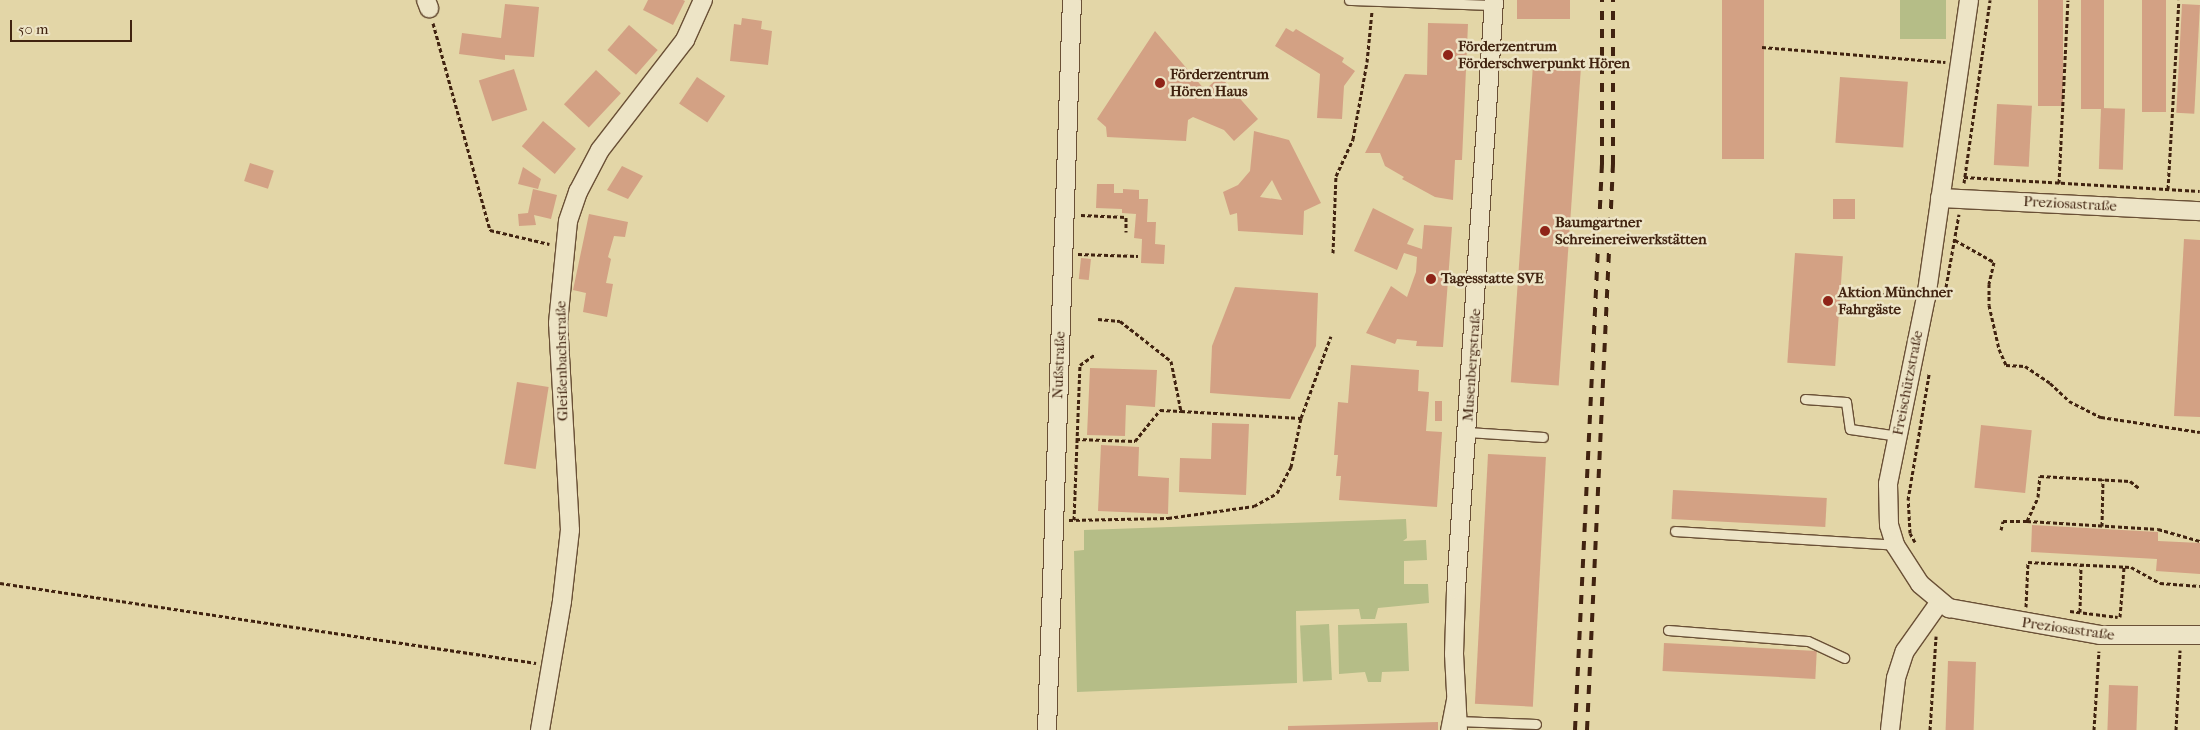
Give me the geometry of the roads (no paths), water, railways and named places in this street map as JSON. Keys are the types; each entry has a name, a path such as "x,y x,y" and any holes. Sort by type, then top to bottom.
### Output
{"street":[{"name":"Gleißenbachstraße","path":"540,730 570,530 558,323 568,221 578,192 600,150 685,40 703,0"},
{"name":"Nußstraße","path":"1046,730 1072,0"},
{"name":"Freischützstraße","path":"1934,610 1895,544 1889,525 1888,484 1926,297 1969,0"},
{"name":"Musenbergstraße","path":"1453,727 1456,590 1468,432 1494,3"},
{"name":"Preziosastraße","path":"1940,198 2200,210"},
{"name":"Preziosastraße","path":"1934,610 1949,608 2025,624 2100,635 2200,636"},
{"path":"1890,730 1896,678 1904,651 1934,610"}],"lane":[{"path":"1350,0 1494,3"},
{"path":"1805,399 1846,402 1850,429 1898,436"},
{"path":"1468,432 1543,436"},
{"path":"1675,531 1895,544"},
{"path":"1668,630 1808,641 1844,658"},
{"path":"1453,727 1536,724"}],"railway":[{"path":"1575,730 1602,164 1602,0"},
{"path":"1587,730 1613,164 1613,0"}],"place":[{"name":"Förderzentrum Förderschwerpunkt Hören","path":"1448,55"},
{"name":"Förderzentrum Hören Haus","path":"1160,83"},
{"name":"Baumgartner Schreinereiwerkstätten","path":"1545,231"},
{"name":"Tagesstatte SVE","path":"1431,279"},
{"name":"Aktion Münchner Fahrgäste","path":"1828,301"}]}
